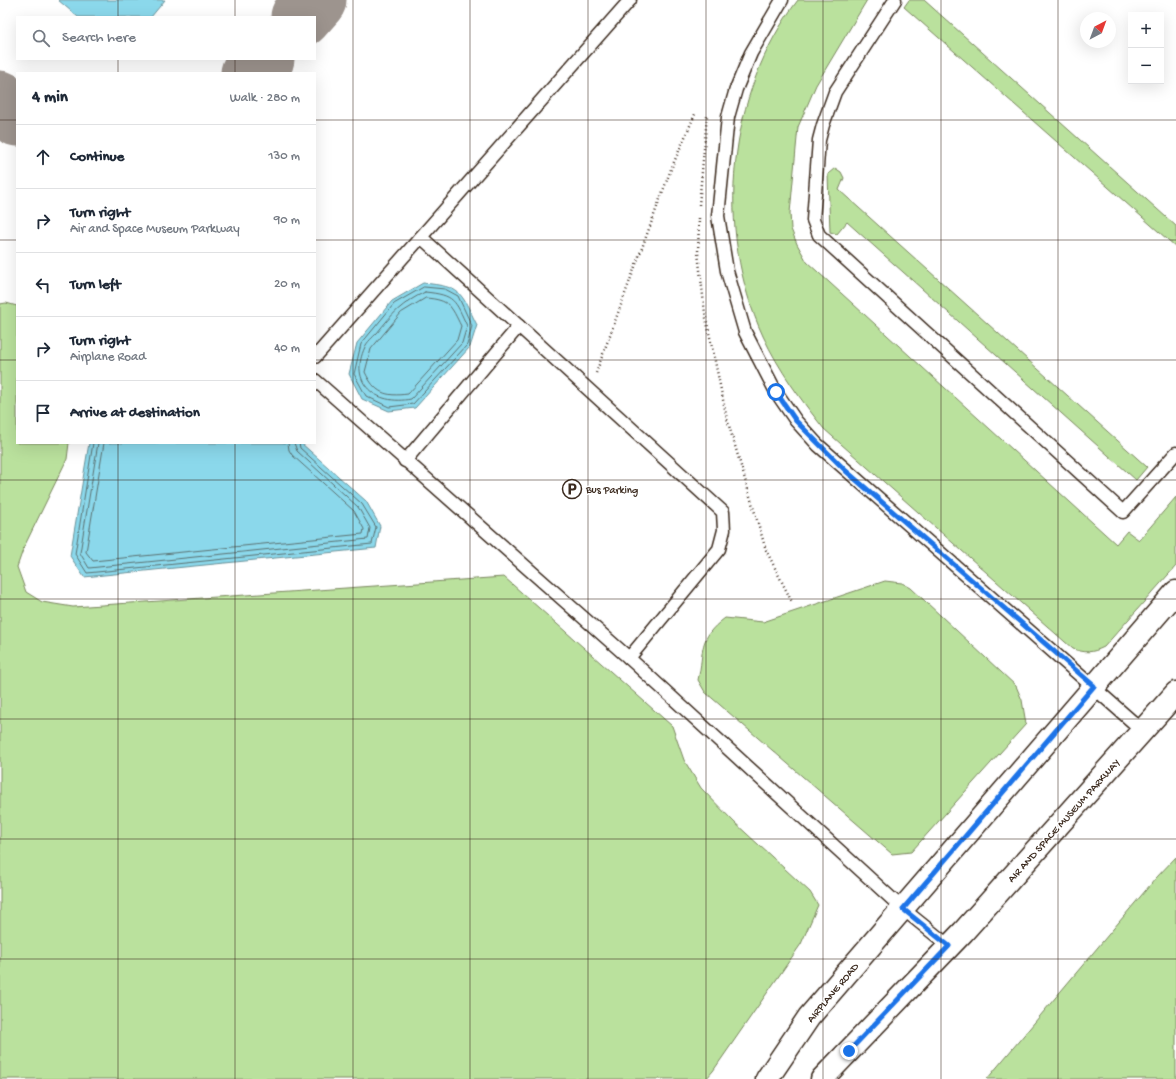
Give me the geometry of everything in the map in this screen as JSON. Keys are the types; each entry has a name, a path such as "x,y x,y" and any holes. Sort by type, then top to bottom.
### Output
{"street":[{"path":"903,909 1176,592"},
{"name":"AIR AND SPACE MUSEUM PARKWAY","path":"949,946 1176,693"},
{"name":"AIRPLANE ROAD","path":"767,1079 809,1017 903,909"},
{"path":"822,1079 949,946"}],"lane":[{"path":"316,356 630,0"},
{"path":"782,0 751,54 736,89 728,117 720,179 718,216 722,245 733,294 745,332 776,392 796,421 818,445 1094,686 1143,731"},
{"path":"895,0 835,92 823,125 819,140 813,220 819,235 1123,512 1176,453"},
{"path":"421,237 723,512 724,530 719,549 629,658"},
{"path":"405,461 518,326"},
{"path":"316,381 629,658 903,909 949,946"}],"path":[{"path":"589,390 671,169 696,112"},
{"path":"707,116 699,210 698,253 705,313 728,419 766,550 792,602"}],"green space":[{"path":"798,0 867,0 816,85 798,127 790,213 791,229 807,262 1116,544 1127,531 1139,540 1176,497 1176,566 1104,647 1088,652 1073,649 824,429 791,384 769,349 748,295 738,252 734,208 736,163 743,119 756,77 774,37"},
{"path":"909,0 924,0 1176,226 1176,247 904,7"},
{"path":"835,168 841,172 844,178 839,190 1147,467 1136,480 847,222 837,234 830,232 828,174"},
{"path":"6,303 16,306 16,444 69,444 67,459 24,547 17,567 26,592 42,602 73,607 504,577 672,726 684,760 701,788 734,822 810,892 818,905 801,944 706,1079 0,1079 0,304"},
{"path":"885,581 902,583 911,588 1016,686 1022,700 1026,724 911,852 892,854 705,692 698,680 702,652 706,639 716,625 725,618 763,622"},
{"path":"1176,857 1176,1079 987,1079 1156,878"}],"water":[{"path":"58,0 165,0 152,16 77,16"},
{"path":"423,283 446,286 453,289 463,298 477,325 470,347 415,408 389,411 362,399 349,374 357,343 392,301"},
{"path":"89,444 302,444 366,501 380,526 376,548 84,577 70,556"}],"taxiway":[{"path":"302,16 316,0"},
{"path":"252,72 263,60"},
{"path":"0,101 16,115"}],"place":[{"name":"Bus Parking","path":"572,489"}],"route":[{"path":"776,392 796,421 818,445 846,471 1094,686 903,909 949,946 849,1051"}]}
